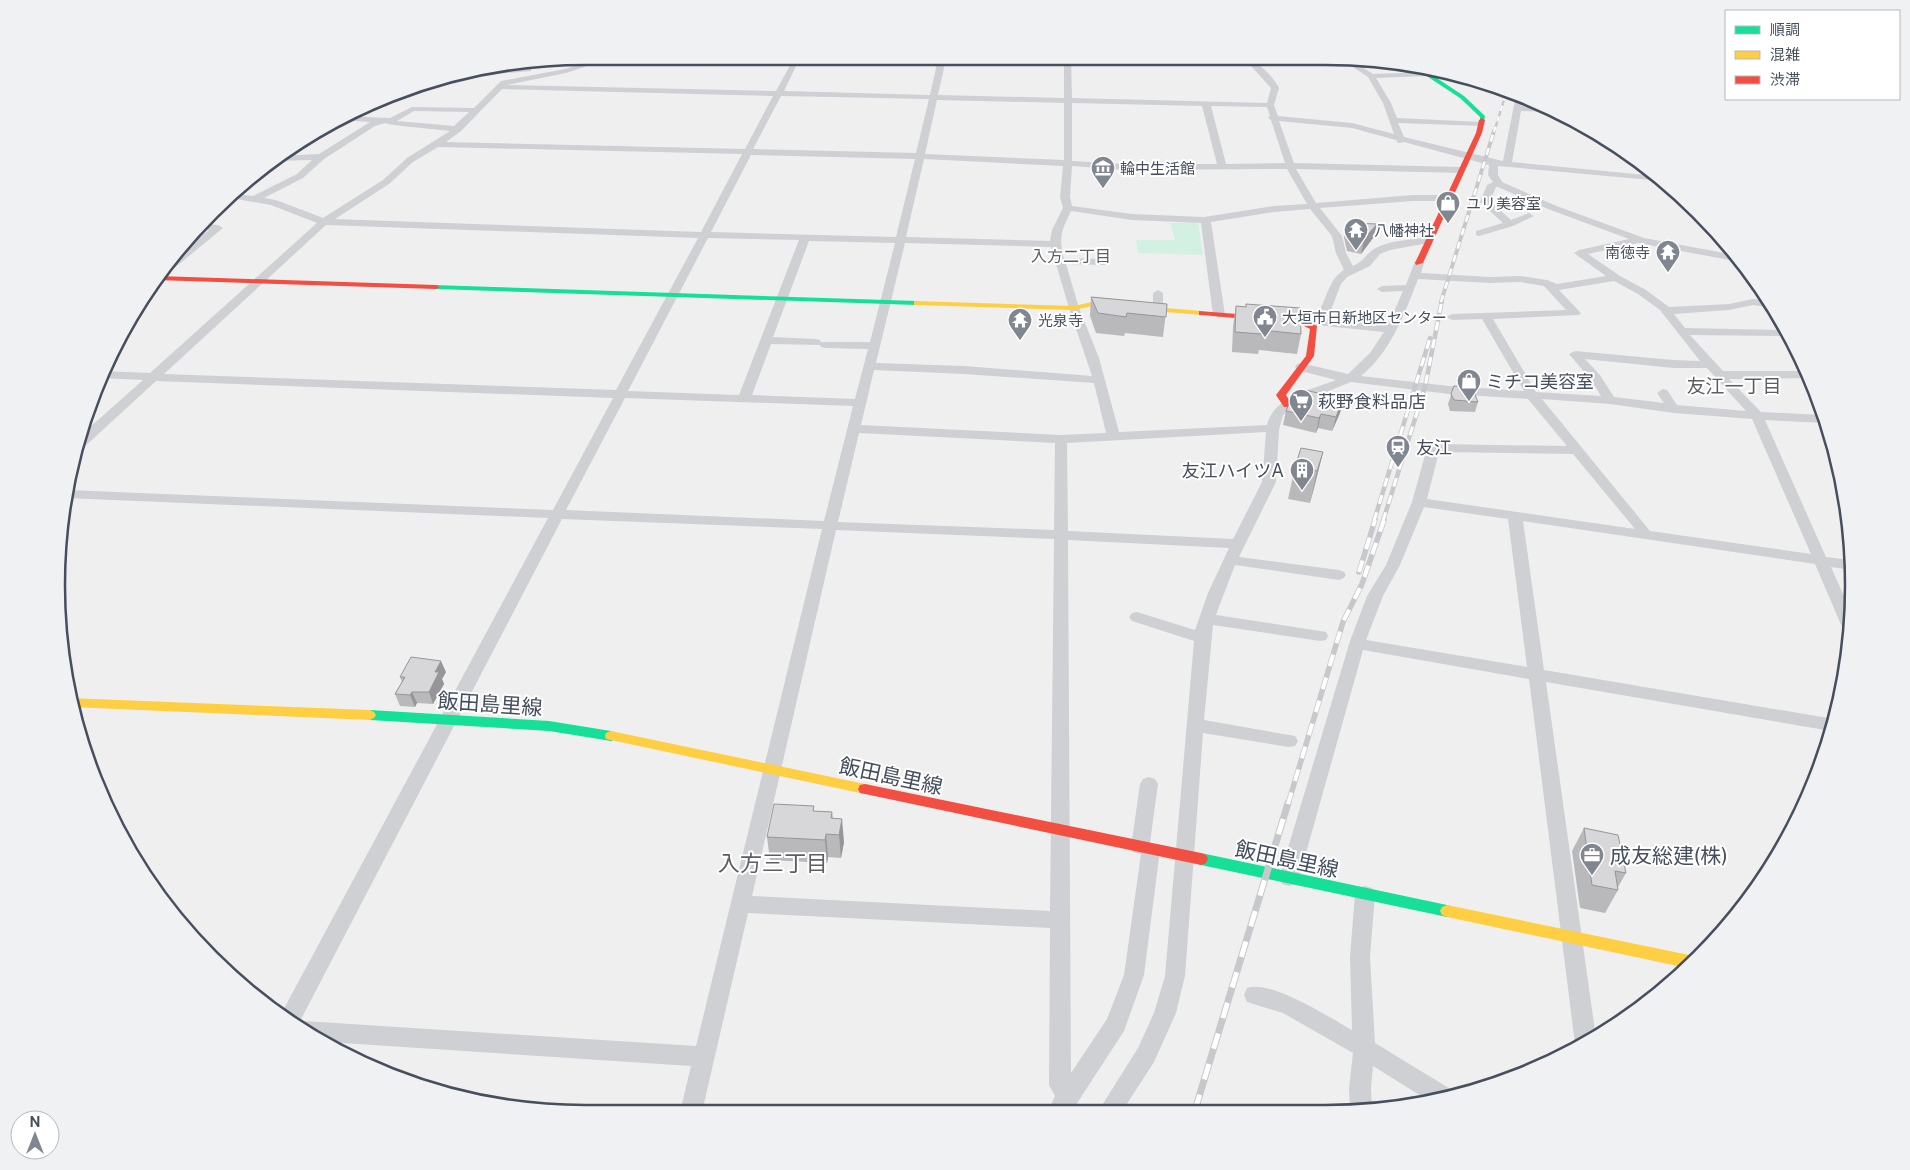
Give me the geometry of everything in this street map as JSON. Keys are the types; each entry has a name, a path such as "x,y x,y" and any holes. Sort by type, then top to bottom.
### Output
{"street":[{"path":"87,437 324,222 386,182 410,160 458,129 504,83 566,71 586,65"},
{"path":"292,1014 450,720 793,65"},
{"path":"692,1105 739,904 773,771 830,525 901,239 941,65"},
{"path":"1068,65 1068,163 1065,197 1068,208 1057,230 1056,244 1074,308 1099,380 1112,435"},
{"path":"1255,65 1272,82 1275,88 1270,105 1272,118 1300,188 1338,236 1341,253 1350,271"},
{"path":"1354,66 1371,76 1394,120 1402,141"},
{"path":"496,73 541,67"},
{"path":"1371,76 1414,73"},
{"path":"1113,1105 1146,1055 1165,1013 1175,976 1202,637 1209,608 1270,476 1274,428 1278,413 1287,404 1352,377 1369,363 1391,329 1428,240 1482,124 1483,118 1477,109 1429,76"},
{"path":"501,87 1270,105"},
{"path":"1507,165 1518,103"},
{"path":"1206,104 1222,166"},
{"path":"1517,108 1533,109"},
{"path":"255,199 300,176 321,156 372,124 388,120 412,109 478,110"},
{"path":"1272,118 1343,125 1402,141 1435,147 1494,164 1649,178"},
{"path":"356,119 388,120 394,124 458,129"},
{"path":"1394,120 1482,124"},
{"path":"437,144 920,156 1126,167 1290,166 1461,170"},
{"path":"289,158 321,156"},
{"path":"1494,164 1493,175 1499,184 1551,208 1577,216 1636,240 1729,257"},
{"path":"1499,184 1492,185 1485,202 1510,224"},
{"path":"237,198 273,202 324,222 705,235 1056,244"},
{"path":"1068,208 1132,217 1204,220 1313,206 1413,198 1448,198"},
{"path":"1479,233 1510,224 1528,216"},
{"path":"1204,220 1207,223 1219,315"},
{"path":"180,258 218,228 207,227"},
{"path":"744,400 805,237"},
{"path":"1287,404 1281,395 1310,356 1313,323 1329,303 1340,278 1366,264 1376,252 1387,247 1428,240"},
{"path":"1636,240 1579,253 1616,278 1642,292 1666,311 1710,365 1756,414 1844,614"},
{"path":"1060,261 1105,262"},
{"path":"1414,276 1520,279 1546,283 1556,287 1616,278"},
{"path":"166,277 1074,308 1092,304 1391,329"},
{"path":"1452,317 1575,313 1546,283"},
{"path":"1382,289 1408,288"},
{"path":"1158,293 1158,309"},
{"path":"1666,311 1729,307 1753,302 1762,303"},
{"path":"1486,316 1532,395 1642,529 1644,535"},
{"path":"1682,331 1779,333"},
{"path":"766,340 875,346"},
{"path":"1610,400 1596,378 1575,354 1673,364 1710,365"},
{"path":"870,366 964,370 1099,380"},
{"path":"1301,367 1339,377 1352,377 1449,390 1610,400 1674,409 1817,418"},
{"path":"110,375 861,403"},
{"path":"1719,375 1800,375"},
{"path":"1663,393 1674,409"},
{"path":"855,429 1061,439 1274,428"},
{"path":"1061,439 1060,1085 1064,1103"},
{"path":"1289,878 1357,644 1375,596 1393,565 1420,502 1434,448 1577,450"},
{"path":"73,494 830,525 1239,544"},
{"path":"1420,502 1844,564"},
{"path":"1516,516 1585,1035"},
{"path":"1230,560 1338,575"},
{"path":"1137,617 1180,632 1202,637"},
{"path":"1206,619 1320,636"},
{"path":"1357,644 1826,724"},
{"name":"飯田島里線","path":"79,702 450,720 559,728 628,739 1684,961"},
{"path":"1194,725 1288,741"},
{"path":"1064,1103 1116,1024 1134,975 1149,784"},
{"path":"1361,1104 1360,1088 1364,1048 1360,957 1366,894"},
{"path":"739,904 1061,920"},
{"path":"1254,995 1288,1005 1364,1048 1436,1093"},
{"path":"320,1032 703,1057"}],"green space":[{"path":"1170,223 1198,223 1203,255 1138,253 1136,240 1175,240"}],"building":[{"path":"1347,223 1377,224 1364,239 1351,236"},
{"path":"1091,297 1167,304 1166,317 1127,313 1126,317 1098,313"},
{"path":"1246,304 1300,308 1301,334 1261,330 1261,334 1235,332 1236,306 1246,307"},
{"path":"1454,386 1472,387 1478,402 1454,400 1451,394"},
{"path":"1305,390 1343,399 1336,417 1321,414 1319,418 1286,411 1291,399"},
{"path":"1301,448 1323,452 1317,471 1295,467"},
{"path":"411,657 441,661 435,672 439,672 429,692 412,692 410,695 395,694 405,677 400,677"},
{"path":"774,804 814,806 813,811 832,812 831,818 842,819 839,835 826,834 825,840 767,837"},
{"path":"1584,828 1618,835 1626,873 1615,871 1618,890 1592,885"}],"railway":[{"path":"1494,132 1505,98"},
{"path":"1441,302 1494,131"},
{"path":"1383,521 1425,387 1442,300"},
{"path":"1374,521 1430,338"},
{"path":"1359,572 1375,520"},
{"path":"1288,804 1343,622 1362,584 1384,520"},
{"path":"1197,1105 1288,803"}],"traffic: fast":[{"path":"1430,76 1462,97 1483,117 1482,120"},
{"path":"436,287 917,303"},
{"path":"370,715 549,726 611,736"},
{"path":"1201,859 1447,911"}],"traffic: slow":[{"path":"917,303 1074,308 1092,304 1202,313"},
{"path":"79,702 370,715"},
{"path":"611,736 865,789"},
{"path":"1447,911 1684,961"}],"traffic: jam":[{"path":"1419,263 1479,133 1482,120"},
{"path":"165,278 436,287"},
{"path":"1202,313 1302,322 1314,328 1310,356 1281,395 1287,405"},
{"path":"865,789 1201,859"}],"place":[{"name":"輪中生活館","path":"1103,189"},
{"name":"ユリ美容室","path":"1448,224"},
{"name":"八幡神社","path":"1356,251"},
{"name":"南徳寺","path":"1668,273"},
{"name":"大垣市日新地区センター","path":"1265,338"},
{"name":"光泉寺","path":"1020,341"},
{"name":"ミチコ美容室","path":"1469,402"},
{"name":"萩野食料品店","path":"1301,422"},
{"name":"友江","path":"1398,468"},
{"name":"友江ハイツA","path":"1302,491"},
{"name":"成友総建(株)","path":"1592,876"}],"district":[{"name":"入方二丁目","path":"1071,256"},
{"name":"友江一丁目","path":"1734,386"},
{"name":"入方三丁目","path":"773,863"}]}
